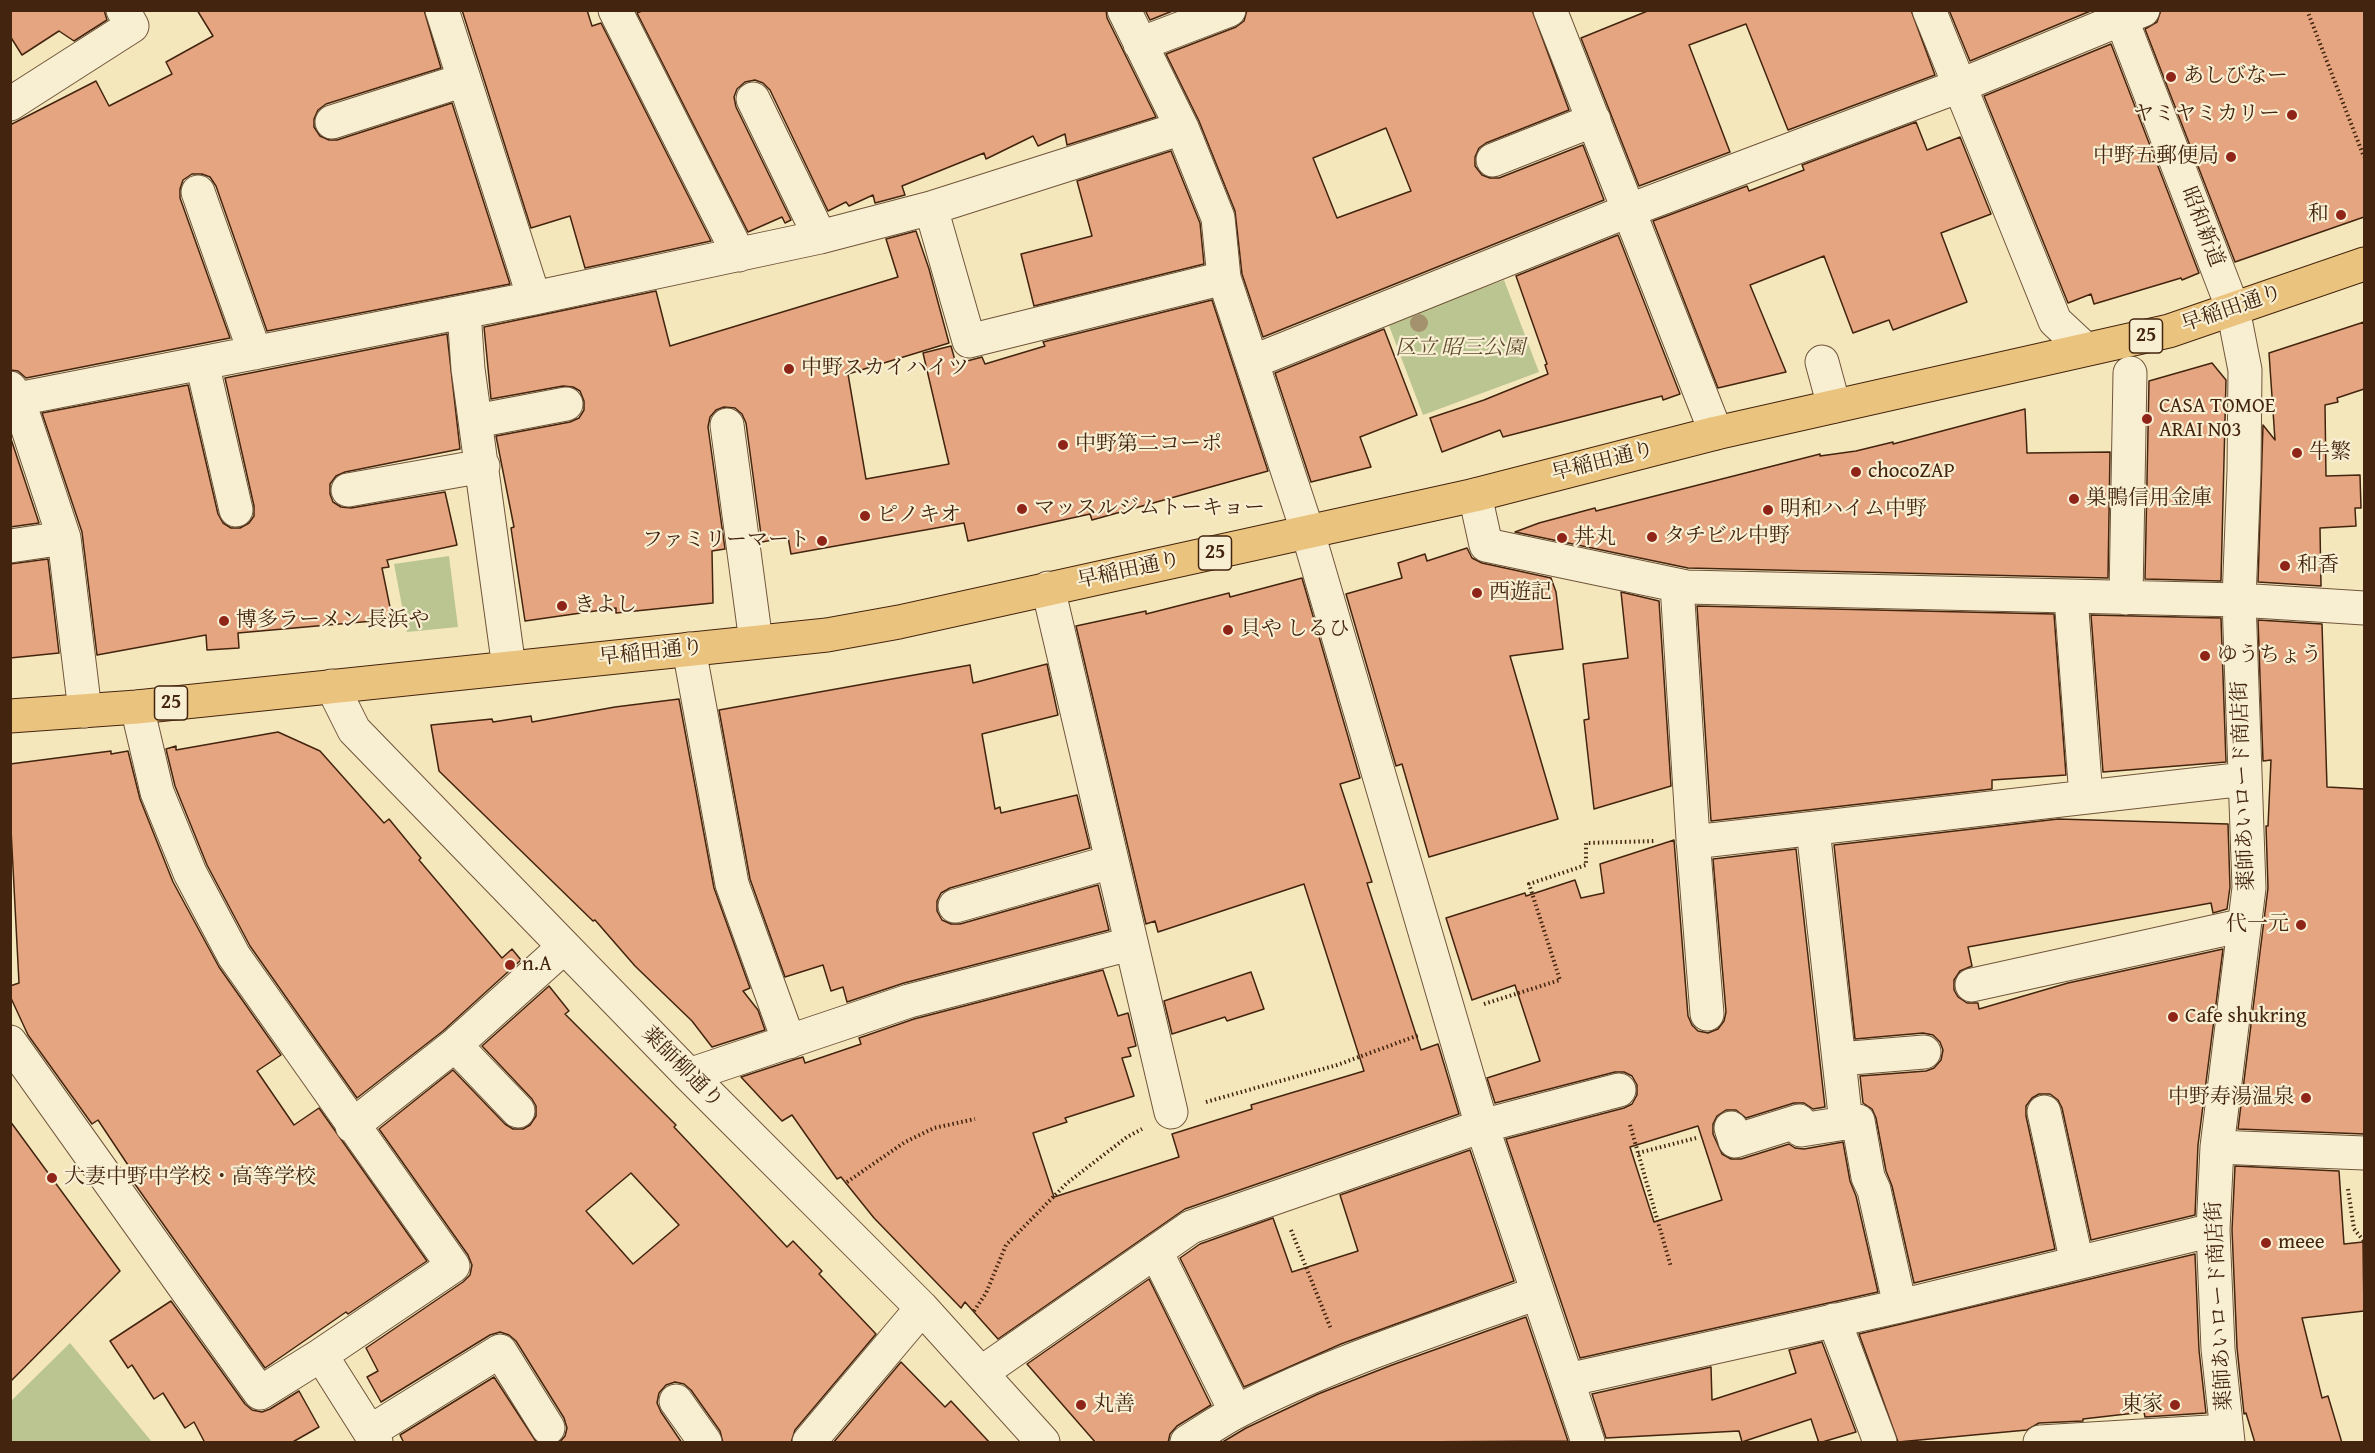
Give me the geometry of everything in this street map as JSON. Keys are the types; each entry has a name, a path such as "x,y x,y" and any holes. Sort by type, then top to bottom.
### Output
{"main road":[{"name":"早稲田通り","path":"10,716 137,707 827,635 889,624 1475,495 1716,433 2169,331 2364,264"}],"street":[{"path":"10,104 132,26 123,10"},
{"path":"442,10 534,298"},
{"path":"615,10 739,255"},
{"path":"1124,10 1182,128 1218,218 1224,278 1308,533 1482,1126 1588,1443"},
{"path":"1140,44 1228,10"},
{"path":"1550,10 1716,433"},
{"path":"1929,10 2055,321 2085,349"},
{"path":"1252,362 1630,210 1959,86 2127,14"},
{"name":"昭和新道","path":"2127,14 2233,309"},
{"path":"332,122 464,80"},
{"path":"753,99 820,237"},
{"path":"1493,160 1594,120"},
{"path":"85,711 64,538 14,394 255,353 534,298 820,237 931,208 1182,128"},
{"path":"198,192 255,353"},
{"path":"931,208 969,340 1224,278"},
{"name":"薬師あいロード商店街","path":"2227,1437 2218,1349 2213,1230 2217,1147 2249,888 2239,600 2245,370 2233,309"},
{"path":"464,312 468,369 509,668"},
{"path":"1822,362 1834,406"},
{"path":"202,363 236,510"},
{"path":"2126,598 2130,373"},
{"path":"476,421 566,404"},
{"path":"727,424 756,642"},
{"path":"348,490 483,466"},
{"path":"1475,495 1486,545 1686,587 2239,600 2364,608"},
{"path":"10,546 64,538"},
{"path":"1677,585 1693,841 1707,1014"},
{"path":"1048,588 1171,1112"},
{"path":"2071,597 2086,797"},
{"path":"689,649 732,884 789,1042"},
{"name":"薬師柳通り","path":"332,686 354,730 689,1075 922,1308 1043,1443"},
{"path":"10,1042 260,1393 453,1266 234,956 190,873 157,792 137,707"},
{"path":"1693,841 2245,779"},
{"path":"1813,829 1846,1123"},
{"path":"955,906 1111,862"},
{"path":"1972,985 2244,925"},
{"path":"689,1075 909,1001 1130,944"},
{"path":"352,1126 455,1045 564,947"},
{"path":"455,1045 518,1111"},
{"path":"1839,1059 1924,1052"},
{"path":"981,1373 1191,1227 1482,1126 1619,1090"},
{"path":"2044,1112 2077,1263"},
{"path":"1731,1128 1735,1141 1799,1121 1801,1130 1858,1121 1900,1306"},
{"path":"2217,1147 2354,1154"},
{"path":"1567,1380 1900,1306 2213,1230"},
{"path":"1156,1252 1236,1412"},
{"path":"1187,1443 1236,1412 1344,1363 1538,1293"},
{"path":"809,1443 922,1308"},
{"path":"1834,1320 1880,1443"},
{"path":"321,1355 374,1437 500,1351 548,1428"},
{"path":"676,1401 705,1443"},
{"path":"2040,1443 2227,1437"}],"path":[{"path":"2307,10 2364,157"},
{"path":"1448,1015 1560,980 1530,884 1586,865 1586,843 1693,841"},
{"path":"1619,1090 1671,1267"},
{"path":"816,1202 904,1142 934,1128 975,1119"},
{"path":"1638,1153 1731,1128"},
{"path":"2354,1154 2354,1229 2364,1241"},
{"path":"1277,1197 1344,1363"}],"green space":[{"name":"区立 昭三公園","path":"1504,280 1539,372 1423,415 1388,323"},
{"path":"449,556 458,627 407,632 394,564"},
{"path":"70,1343 152,1442 11,1442 11,1401"}],"building":[{"path":"10,10 104,10 107,20 74,41 59,31 22,55 10,36"},
{"path":"197,10 424,10 441,68 326,104 318,110 314,119 314,127 320,136 329,140 337,140 452,103 510,284 267,331 216,186 210,177 192,174 183,180 180,198 230,338 26,378 18,371 10,370 10,125 96,81 109,106 172,74 166,62 213,36"},
{"path":"462,10 587,10 592,26 601,23 711,241 585,268 570,216 531,228"},
{"path":"644,10 1106,10 1107,18 1156,117 1067,145 1065,134 1038,146 1033,136 986,159 984,153 902,186 905,195 875,203 873,195 849,206 846,202 828,211 770,90 763,83 755,80 745,82 737,89 734,97 736,107 791,220 785,223 782,217 748,232 637,13"},
{"path":"1145,10 1175,10 1150,20"},
{"path":"1247,10 1532,10 1569,110 1486,143 1479,148 1475,157 1475,166 1482,175 1499,178 1583,145 1604,200 1263,337 1242,274 1235,211 1199,121 1166,54 1236,27 1244,21","holes":["1386,128 1411,191 1337,218 1313,158"]},
{"path":"1650,10 1911,10 1935,75 1788,130 1746,24 1689,45 1730,152 1639,186 1581,38"},
{"path":"1949,10 2093,10 1970,61"},
{"path":"2161,10 2364,10 2364,217 2235,262 2145,29 2157,22"},
{"path":"2111,44 2199,273 2182,280 2181,278 2094,304 2091,294 2068,303 1984,96"},
{"path":"1916,122 1927,150 1960,137 1991,214 1941,233 1967,302 1893,330 1889,320 1853,333 1824,256 1750,285 1786,372 1718,388 1653,221 1747,186 1749,191 1804,170 1802,165"},
{"path":"1171,151 1200,223 1204,264 1034,306 1021,254 1092,236 1077,181"},
{"path":"916,231 949,343 848,374 866,479 949,464 923,353 951,346 956,364 982,357 985,364 1045,346 1043,342 1212,300 1268,471 1092,520 1090,514 968,541 964,523 791,554 788,537 762,542 746,423 742,414 735,408 724,407 716,410 710,417 708,427 725,549 712,551 713,603 616,613 616,608 525,621 511,528 514,527 496,436 570,422 579,418 584,410 584,401 580,391 573,387 563,386 491,399 484,327 656,291 670,346 898,277 886,239"},
{"path":"1618,235 1680,394 1663,400 1662,396 1503,437 1500,430 1442,452 1430,418 1484,400 1548,374 1545,365 1547,364 1516,276"},
{"path":"2364,322 2364,389 2337,398 2338,402 2325,405 2326,476 2360,475 2361,508 2355,508 2356,526 2320,528 2321,586 2258,582 2263,425 2275,440 2269,353"},
{"path":"1384,329 1417,415 1360,437 1371,467 1311,482 1275,373"},
{"path":"447,334 460,449 345,472 336,476 330,484 333,502 341,507 351,508 445,492 457,545 387,560 389,567 382,568 392,617 373,621 238,633 239,648 207,650 206,635 97,655 82,532 42,413 188,385 218,514 223,523 231,528 240,528 249,523 254,516 254,506 225,378"},
{"path":"2212,363 2226,380 2221,581 2145,579 2149,381"},
{"path":"2025,409 2027,453 2110,452 2108,578 1688,568 1515,532 1595,508 1596,511 1820,454 1820,456 1856,451 1893,442 1893,444"},
{"path":"10,436 39,523 10,527"},
{"path":"1467,548 1472,558 1482,563 1551,578 1556,592 1563,649 1510,656 1558,819 1429,857 1402,764 1396,766 1346,594 1402,578 1398,563 1425,554 1427,561"},
{"path":"48,559 59,653 10,658 10,564"},
{"path":"1302,578 1360,778 1340,784 1372,882 1367,883 1421,1050 1438,1044 1459,1114 1185,1209 998,1339 965,1302 961,1308 874,1218 841,1177 837,1179 792,1115 782,1121 741,1077 803,1057 805,1063 861,1044 859,1038 914,1019 1103,970 1118,1016 1128,1013 1136,1046 1128,1048 1131,1056 1122,1058 1134,1096 1065,1118 1067,1122 1033,1133 1054,1197 1179,1157 1172,1134 1252,1109 1251,1105 1364,1071 1304,884 1158,932 1155,921 1146,924 1076,626 1146,611 1146,614 1229,593 1230,597"},
{"path":"1621,592 1659,601 1671,786 1594,809 1584,720 1589,719 1583,664 1628,658"},
{"path":"1697,606 2054,614 2066,775 1992,780 1992,789 1711,821"},
{"path":"2091,615 2221,618 2226,762 2103,772"},
{"path":"2258,620 2322,624 2327,787 2364,789 2364,1134 2238,1129 2268,888 2266,826 2268,826 2271,760 2263,761"},
{"path":"1047,664 1058,715 982,734 995,809 1000,807 1001,813 1077,795 1090,848 950,888 941,893 937,901 937,911 942,920 951,924 960,924 1098,885 1109,930 904,983 847,1002 843,987 831,991 823,965 785,977 750,879 719,710 970,665 973,683"},
{"path":"679,699 714,888 750,988 743,991 758,1010 765,1030 712,1047 692,1021 635,966 595,920 593,921 439,771 431,725 492,719 493,722 531,716 532,722 615,707"},
{"path":"278,732 320,751 384,823 389,819 421,858 419,860 502,958 512,949 521,960 443,1031 357,1098 250,946 207,865 175,786 166,749 176,746 176,750"},
{"path":"111,751 111,754 128,751 140,799 173,882 219,967 281,1055 257,1071 294,1125 319,1108 427,1261 348,1314 346,1312 265,1368 132,1180 136,1177 98,1120 92,1124 28,1035 10,996 10,986 19,983 10,810 10,764"},
{"path":"2058,819 2228,824 2230,887 2227,909 2213,913 2211,903 1968,947 1972,966 1960,971 1954,980 1954,990 1958,997 1967,1003 1978,1003 1979,1009 2068,983 2223,949 2198,1145 2195,1215 2091,1240 2062,1108 2058,1100 2050,1094 2039,1094 2032,1098 2026,1106 2026,1116 2055,1249 1914,1283 1892,1186 1886,1171 1876,1118 1872,1109 1863,1103 1860,1076 1926,1071 1934,1068 1941,1060 1943,1050 1940,1042 1933,1035 1923,1033 1855,1039 1834,845"},
{"path":"1674,840 1688,1016 1698,1031 1708,1033 1718,1029 1724,1021 1726,1012 1713,859 1796,849 1825,1107 1813,1109 1804,1103 1794,1103 1746,1118 1736,1110 1726,1110 1717,1116 1713,1124 1713,1134 1722,1154 1731,1159 1741,1159 1789,1144 1795,1148 1804,1149 1843,1142 1850,1181 1856,1196 1878,1292 1580,1358 1506,1139 1624,1108 1632,1104 1637,1095 1637,1085 1632,1076 1624,1072 1615,1072 1495,1103 1487,1078 1540,1061 1515,985 1472,1000 1446,918 1575,880 1581,898 1604,893 1600,864","holes":["1698,1126 1722,1200 1654,1222 1630,1147"]},
{"path":"1251,972 1264,1009 1227,1021 1225,1017 1172,1034 1164,1001"},
{"path":"549,986 569,1011 565,1014 676,1125 674,1127 787,1247 793,1241 822,1271 819,1274 876,1334 795,1430 791,1443 723,1443 720,1431 691,1390 684,1384 675,1382 666,1385 659,1393 657,1403 682,1443 559,1443 565,1436 567,1428 564,1418 516,1341 500,1332 490,1335 381,1402 367,1377 378,1371 366,1348 463,1282 470,1275 472,1265 468,1255 379,1129 453,1070 505,1124 513,1129 523,1129 530,1125 536,1116 536,1106 532,1099 482,1046","holes":["631,1173 679,1225 633,1264 586,1211"]},
{"path":"10,1121 120,1271 10,1382"},
{"path":"1470,1150 1514,1281 1341,1344 1244,1387 1180,1258 1200,1244 1273,1218 1292,1272 1358,1251 1340,1195"},
{"path":"2235,1166 2339,1171 2344,1244 2363,1242 2364,1311 2302,1318 2322,1398 2328,1396 2342,1443 2255,1443 2246,1413 2244,1414 2237,1348 2232,1230"},
{"path":"2195,1254 2199,1350 2206,1413 2145,1417 2144,1412 2083,1419 2083,1421 2039,1423 2027,1430 1898,1442 1859,1334"},
{"path":"1149,1279 1211,1405 1177,1426 1170,1434 1168,1443 1096,1443 1027,1364"},
{"path":"171,1301 245,1404 252,1410 262,1412 270,1409 299,1391 319,1427 291,1443 205,1443 194,1422 185,1428 163,1393 154,1399 132,1365 128,1368 110,1341"},
{"path":"1526,1317 1568,1441 1221,1443 1246,1428 1318,1394"},
{"path":"1822,1342 1856,1432 1819,1443 1811,1419 1742,1442 1739,1431 1606,1438 1592,1394 1711,1367 1712,1400 1796,1373 1789,1350"},
{"path":"901,1362 945,1407 951,1401 990,1443 833,1443"},
{"path":"494,1377 537,1443 404,1443 400,1435"}],"place":[{"name":"あしびなー","path":"2171,77"},
{"name":"ヤミヤミカリー","path":"2292,115"},
{"name":"中野五郵便局","path":"2231,157"},
{"name":"和","path":"2341,215"},
{"name":"中野スカイハイツ","path":"789,369"},
{"name":"CASA TOMOE ARAI N03","path":"2147,419"},
{"name":"中野第二コーポ","path":"1063,445"},
{"name":"牛繁","path":"2297,453"},
{"name":"chocoZAP","path":"1856,472"},
{"name":"巣鴨信用金庫","path":"2074,499"},
{"name":"マッスルジムトーキョー","path":"1022,509"},
{"name":"明和ハイム中野","path":"1768,510"},
{"name":"ピノキオ","path":"865,516"},
{"name":"タチビル中野","path":"1652,537"},
{"name":"丼丸","path":"1562,538"},
{"name":"ファミリーマート","path":"822,541"},
{"name":"和香","path":"2285,566"},
{"name":"西遊記","path":"1477,593"},
{"name":"きよし","path":"562,606"},
{"name":"博多ラーメン 長浜や","path":"224,621"},
{"name":"貝や しるひ","path":"1228,630"},
{"name":"ゆうちょう","path":"2205,656"},
{"name":"代一元","path":"2301,925"},
{"name":"n.A","path":"510,965"},
{"name":"Cafe shukring","path":"2173,1017"},
{"name":"中野寿湯温泉","path":"2306,1098"},
{"name":"大妻中野中学校・高等学校","path":"52,1178"},
{"name":"meee","path":"2266,1243"},
{"name":"丸善","path":"1081,1405"},
{"name":"東家","path":"2175,1405"}]}
